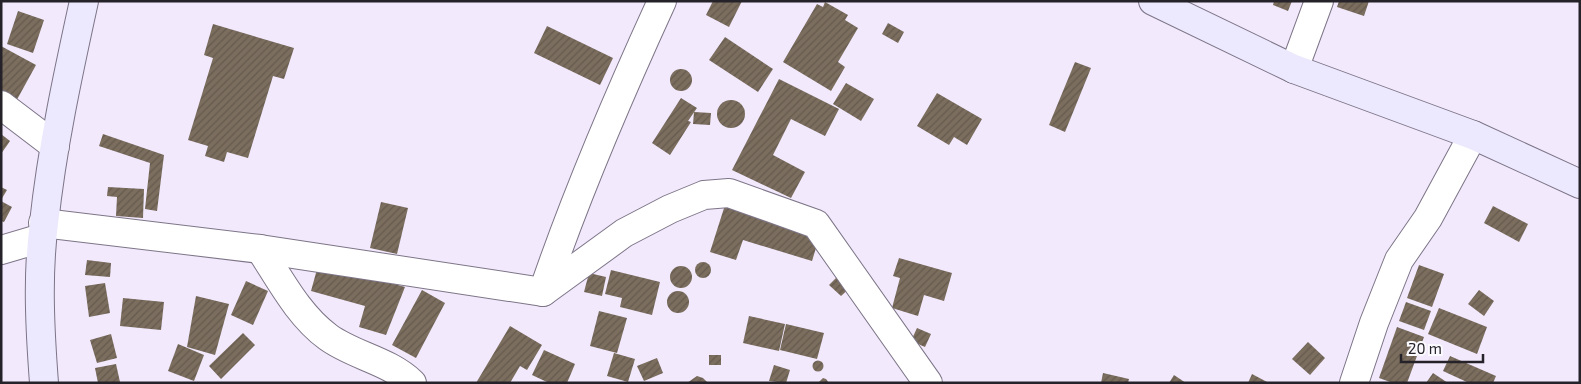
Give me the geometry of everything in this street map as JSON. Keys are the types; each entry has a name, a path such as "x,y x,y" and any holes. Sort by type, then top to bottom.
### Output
{"main road":[{"path":"44,383 40,328 43,230 55,146 84,1"},
{"path":"1153,1 1294,69 1473,135 1580,184"}],"street":[{"path":"542,292 568,217 609,118 662,1"},
{"path":"1294,69 1319,1"},
{"path":"1,105 55,146"},
{"path":"1354,383 1374,323 1399,260 1428,218 1473,135"},
{"path":"1,250 43,230 260,249 542,292 624,233 639,225 704,195 729,193 816,224 928,383"},
{"path":"260,249 300,309 327,336 356,354 383,362 404,375 412,383"}],"building":[{"path":"713,1 742,1 729,27 706,15"},
{"path":"1274,1 1292,1 1288,11 1273,5"},
{"path":"1339,1 1369,1 1364,16 1337,7"},
{"path":"825,2 848,15 845,20 858,28 838,62 845,67 831,91 783,62 817,4 823,7"},
{"path":"18,11 44,20 33,53 7,44"},
{"path":"888,23 904,32 898,43 882,34"},
{"path":"213,24 294,48 284,79 273,76 248,158 227,152 224,162 205,156 208,146 188,140 213,58 204,55"},
{"path":"547,26 613,58 600,85 534,53"},
{"path":"725,37 773,69 758,92 709,60"},
{"path":"1,46 36,65 14,105 1,98"},
{"path":"1075,62 1091,68 1065,132 1049,125"},
{"path":"677,69 685,69 692,76 692,84 685,91 677,91 670,84 670,76"},
{"path":"779,79 839,109 825,136 791,119 773,155 805,172 791,198 732,170"},
{"path":"846,83 874,99 861,121 833,104"},
{"path":"937,93 982,119 967,145 954,137 949,145 917,126"},
{"path":"681,98 697,108 688,121 691,122 670,155 652,143"},
{"path":"731,100 741,104 745,114 741,124 731,128 721,124 717,114 721,104"},
{"path":"694,112 711,113 710,125 693,124"},
{"path":"1,134 10,141 1,154"},
{"path":"103,134 164,155 157,211 145,209 150,163 99,146"},
{"path":"1,187 7,190 1,200"},
{"path":"108,187 144,189 143,218 116,216 117,197 107,196"},
{"path":"1,201 12,207 4,222 1,221"},
{"path":"381,202 408,208 397,254 370,248"},
{"path":"725,205 820,235 812,261 743,240 736,260 710,252"},
{"path":"1493,206 1528,224 1519,242 1484,223"},
{"path":"899,258 952,273 944,301 924,295 918,316 892,308 900,278 893,276"},
{"path":"87,260 111,263 110,277 85,275"},
{"path":"319,262 405,287 386,335 359,327 365,306 311,291"},
{"path":"703,262 709,264 711,270 709,276 703,278 697,276 695,270 697,264"},
{"path":"1419,265 1444,274 1432,307 1407,298"},
{"path":"677,266 685,266 692,273 692,281 685,288 677,288 670,281 670,273"},
{"path":"611,270 660,282 652,315 620,307 622,298 605,294"},
{"path":"589,273 606,277 602,296 584,292"},
{"path":"839,275 851,287 841,296 829,285"},
{"path":"246,281 268,291 253,325 231,315"},
{"path":"105,283 110,313 89,317 85,286"},
{"path":"422,290 445,303 416,358 392,345"},
{"path":"1479,290 1494,301 1484,316 1468,304"},
{"path":"674,291 682,291 689,298 689,306 682,313 674,313 667,306 667,298"},
{"path":"196,296 229,304 215,355 187,347"},
{"path":"123,298 164,302 161,330 120,326"},
{"path":"1406,302 1431,311 1424,330 1399,321"},
{"path":"1439,308 1487,327 1477,354 1428,334"},
{"path":"599,311 627,318 617,353 590,346"},
{"path":"749,316 785,324 779,351 743,343"},
{"path":"786,324 824,333 817,359 780,350"},
{"path":"510,326 542,345 527,370 520,366 510,383 476,383"},
{"path":"1397,327 1424,337 1407,383 1393,383 1379,378"},
{"path":"917,328 931,334 925,347 911,341"},
{"path":"243,333 255,345 221,379 209,366"},
{"path":"111,334 117,358 97,363 90,340"},
{"path":"1308,342 1325,358 1310,375 1292,359"},
{"path":"178,344 204,355 194,381 168,371"},
{"path":"544,350 575,364 567,383 549,383 532,375"},
{"path":"614,353 635,359 628,382 607,376"},
{"path":"709,355 721,355 721,365 709,365"},
{"path":"1450,356 1496,376 1493,383 1469,383 1443,371"},
{"path":"657,358 663,373 644,381 637,366"},
{"path":"818,360 824,366 818,372 812,366"},
{"path":"116,364 120,382 98,383 95,368"},
{"path":"774,365 790,370 786,383 769,381"},
{"path":"1103,373 1129,379 1128,383 1101,383"},
{"path":"1433,373 1448,383 1426,383"},
{"path":"1252,374 1269,383 1248,383"},
{"path":"1174,375 1186,383 1169,383"},
{"path":"697,376 703,378 708,383 687,383"},
{"path":"823,378 826,379 829,383 818,383"}]}
